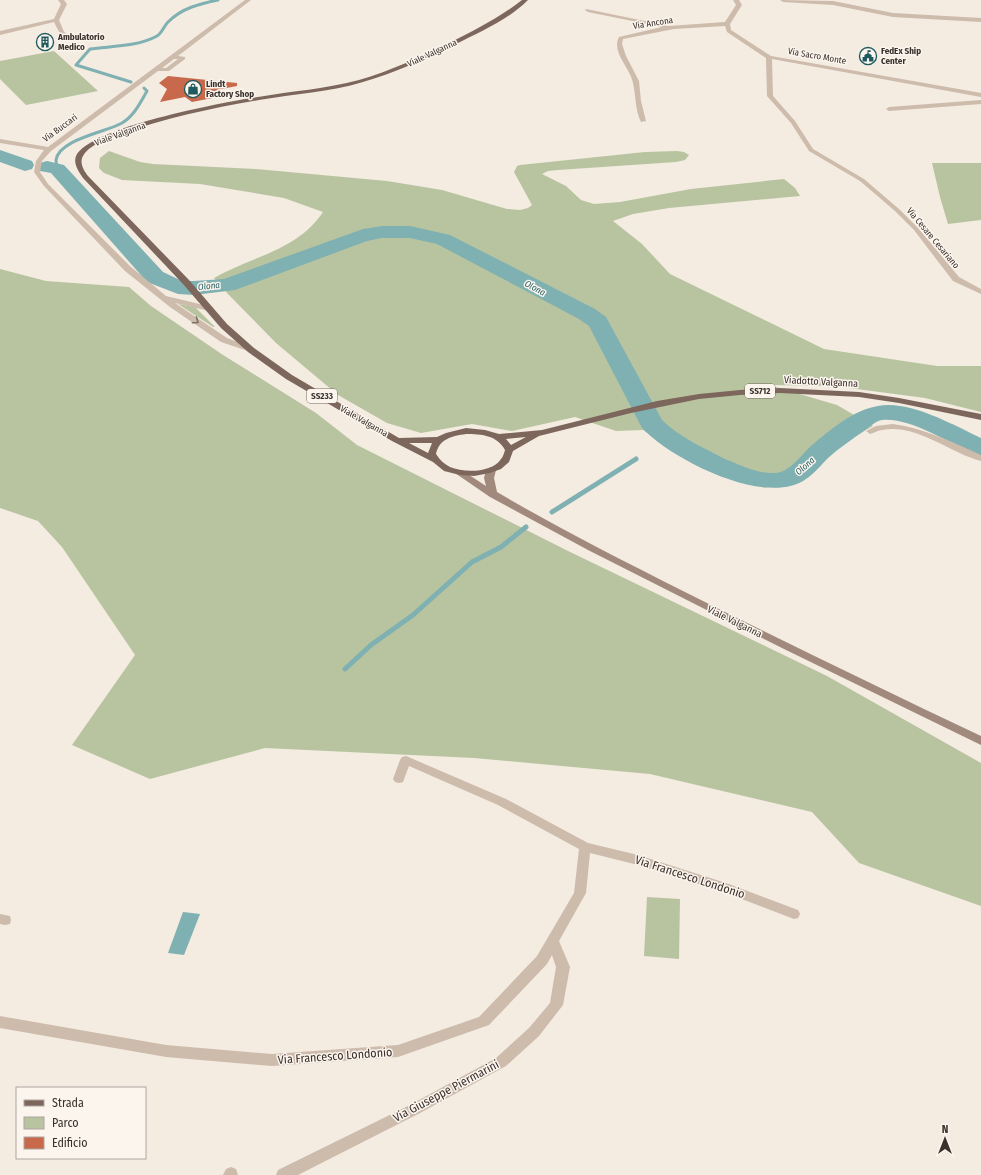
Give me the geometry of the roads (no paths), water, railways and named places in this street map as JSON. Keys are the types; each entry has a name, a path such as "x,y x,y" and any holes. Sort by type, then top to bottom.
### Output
{"main road":[{"name":"Viale Valganna","path":"433,459 395,439 289,377 251,350 224,326 186,282 86,176 78,166 78,160 80,154 86,148 104,138 145,124 245,100 359,81 391,71 420,59 482,29 502,18 525,0"},
{"name":"Viadotto Valganna","path":"541,433 657,404 702,396 762,390 823,391 866,395 931,406 981,418"},
{"path":"466,431 482,432 496,437 505,443 509,450 507,459 503,464 490,470 476,473 460,473 446,469 436,463 433,459 432,449 439,440 451,434 466,431"},
{"name":"SS712","path":"496,437 541,433"},
{"name":"SS712","path":"509,450 541,433"},
{"name":"Viale Valganna","path":"395,439 411,441 439,440"},
{"path":"490,470 489,478 494,495"},
{"name":"Viale Valganna","path":"460,473 494,495 535,518 710,609 981,741"}],"street":[{"path":"56,20 64,4 61,0"},
{"name":"Via Buccari","path":"248,0 62,140 47,149 38,165 37,172 46,185 128,269 173,305 224,340 251,350"},
{"path":"736,0 739,5 727,24 729,31 769,56"},
{"path":"783,0 833,3 893,15 981,20"},
{"path":"588,10 673,29"},
{"path":"0,33 56,20"},
{"path":"56,20 62,33 72,39"},
{"name":"Via Ancona","path":"643,121 638,100 636,81 623,56 619,44 621,38 712,23 727,24"},
{"name":"Via Sacro Monte","path":"769,56 981,95"},
{"name":"Via Cesare Cesariano","path":"769,56 770,96 793,122 811,150 862,180 875,190 916,229 956,279 981,292"},
{"path":"155,69 167,70 183,58 172,57"},
{"path":"889,109 981,102"},
{"path":"0,141 47,149"},
{"name":"Via Buccari","path":"165,298 209,309"},
{"path":"870,431 882,427 903,428 924,433 981,458"},
{"name":"Via Francesco Londonio","path":"399,779 406,760 502,802 585,847 638,860 722,886 794,914"},
{"name":"Via Francesco Londonio","path":"0,1022 166,1051 272,1060 398,1051 484,1021 542,960 580,893 585,847"},
{"name":"Via Giuseppe Piermarini","path":"283,1175 415,1109 501,1062 534,1032 556,1005 562,967 553,940"}],"water":[{"path":"183,912 200,914 184,955 168,953"}],"waterway":[{"path":"131,82 76,65 90,49 124,46 149,40 159,35 168,22 179,13 198,5 218,0"},
{"path":"57,169 56,160 59,153 65,147 74,141 122,123 130,117 147,91 144,88"},
{"name":"Olona","path":"0,156 25,165"},
{"name":"Olona","path":"47,167 57,169 155,277 178,287 194,288 227,285 363,235 382,232 410,232 443,239 587,314 598,322 651,423 657,430 680,446 743,476 765,481 775,481 786,479 795,475 839,436 867,417 879,413 891,413 918,419 945,430 981,448"},
{"path":"552,512 636,459"},
{"path":"345,669 371,645 413,615 472,562 501,547 526,527"}],"place":[{"name":"Ambulatorio Medico","path":"45,42"},
{"name":"FedEx Ship Center","path":"868,56"},
{"name":"Lindt Factory Shop","path":"193,89"}]}
